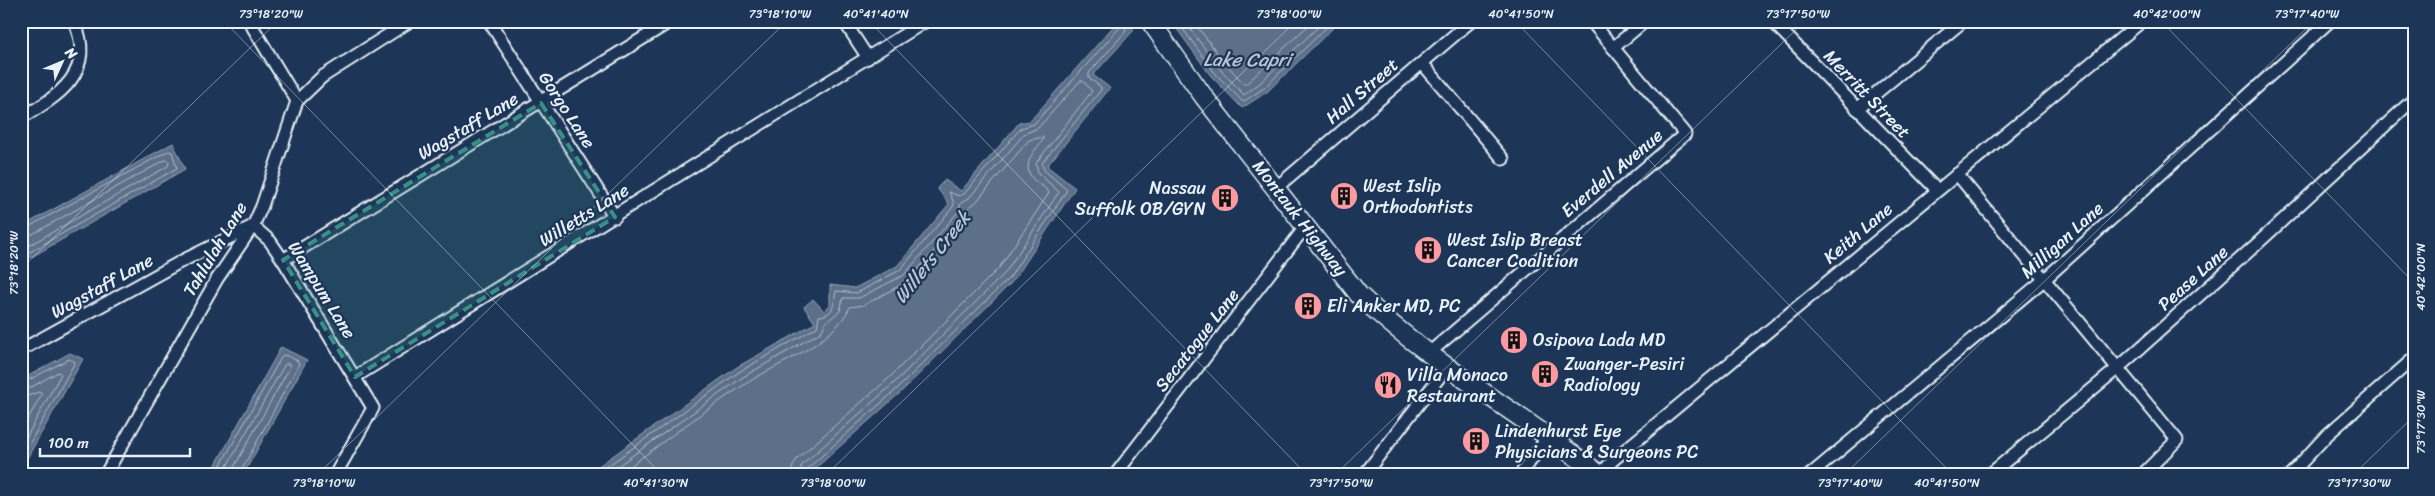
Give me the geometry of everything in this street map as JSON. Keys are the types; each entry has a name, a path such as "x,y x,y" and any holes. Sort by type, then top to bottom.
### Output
{"main road":[{"name":"Montauk Highway","path":"1150,21 1204,98 1277,187 1359,295 1385,320 1428,354 1448,366 1600,475"}],"street":[{"path":"21,118 65,90 76,71 81,53 78,30 74,21"},
{"path":"249,21 297,101"},
{"name":"Tahlulah Lane","path":"105,475 217,279 253,226 262,206 297,101 322,77 410,21"},
{"name":"Gorgo Lane","path":"489,21 615,217"},
{"name":"Wagstaff Lane","path":"283,260 541,103 671,21"},
{"path":"844,21 868,58"},
{"name":"Willetts Lane","path":"355,377 615,217 926,21"},
{"name":"Hall Street","path":"1277,187 1471,21"},
{"name":"Everdell Avenue","path":"1428,354 1684,134 1591,21"},
{"path":"1613,48 1645,21"},
{"path":"1857,109 1963,21"},
{"name":"Keith Lane","path":"1600,475 1608,464 2142,21"},
{"name":"Milligan Lane","path":"1810,475 2045,279 2330,21"},
{"name":"Merritt Street","path":"1777,23 1857,109 1937,190"},
{"path":"1422,63 1503,159"},
{"name":"Pease Lane","path":"1989,475 2118,368 2414,99"},
{"path":"1957,174 2177,440 2142,475"},
{"name":"Wagstaff Lane","path":"21,350 182,262 253,226"},
{"name":"Wampum Lane","path":"253,226 270,241 283,260 355,377"},
{"name":"Secatogue Lane","path":"1115,475 1306,226"},
{"path":"2290,475 2327,435 2414,358"},
{"path":"1364,475 1448,366"},
{"path":"336,475 373,408 355,377"},
{"path":"1520,475 1548,437"}],"highlighted area":[{"path":"541,103 615,217 355,377 283,260"}],"water":[{"name":"Willets Creek","path":"1118,21 1127,21 1134,30 1093,75 1110,88 1047,166 1075,188 1014,280 901,392 808,475 586,475 737,367 815,323 804,307 813,299 824,311 830,305 830,285 855,288 897,266 949,204 937,188 945,180 961,191 1019,123 1030,121"},
{"name":"Lake Capri","path":"1171,21 1340,21 1267,92 1242,108 1211,76"},
{"path":"173,143 185,169 21,263 21,227"},
{"path":"281,347 307,360 243,475 210,475"},
{"path":"70,353 83,359 21,469 21,380"}],"place":[{"name":"West Islip Orthodontists","path":"1344,196"},
{"name":"Nassau Suffolk OB/GYN","path":"1225,198"},
{"name":"West Islip Breast Cancer Coalition","path":"1428,250"},
{"name":"Eli Anker MD, PC","path":"1308,306"},
{"name":"Osipova Lada MD","path":"1514,340"},
{"name":"Zwanger-Pesiri Radiology","path":"1545,374"},
{"name":"Villa Monaco Restaurant","path":"1388,385"},
{"name":"Lindenhurst Eye Physicians & Surgeons PC","path":"1476,441"}]}
